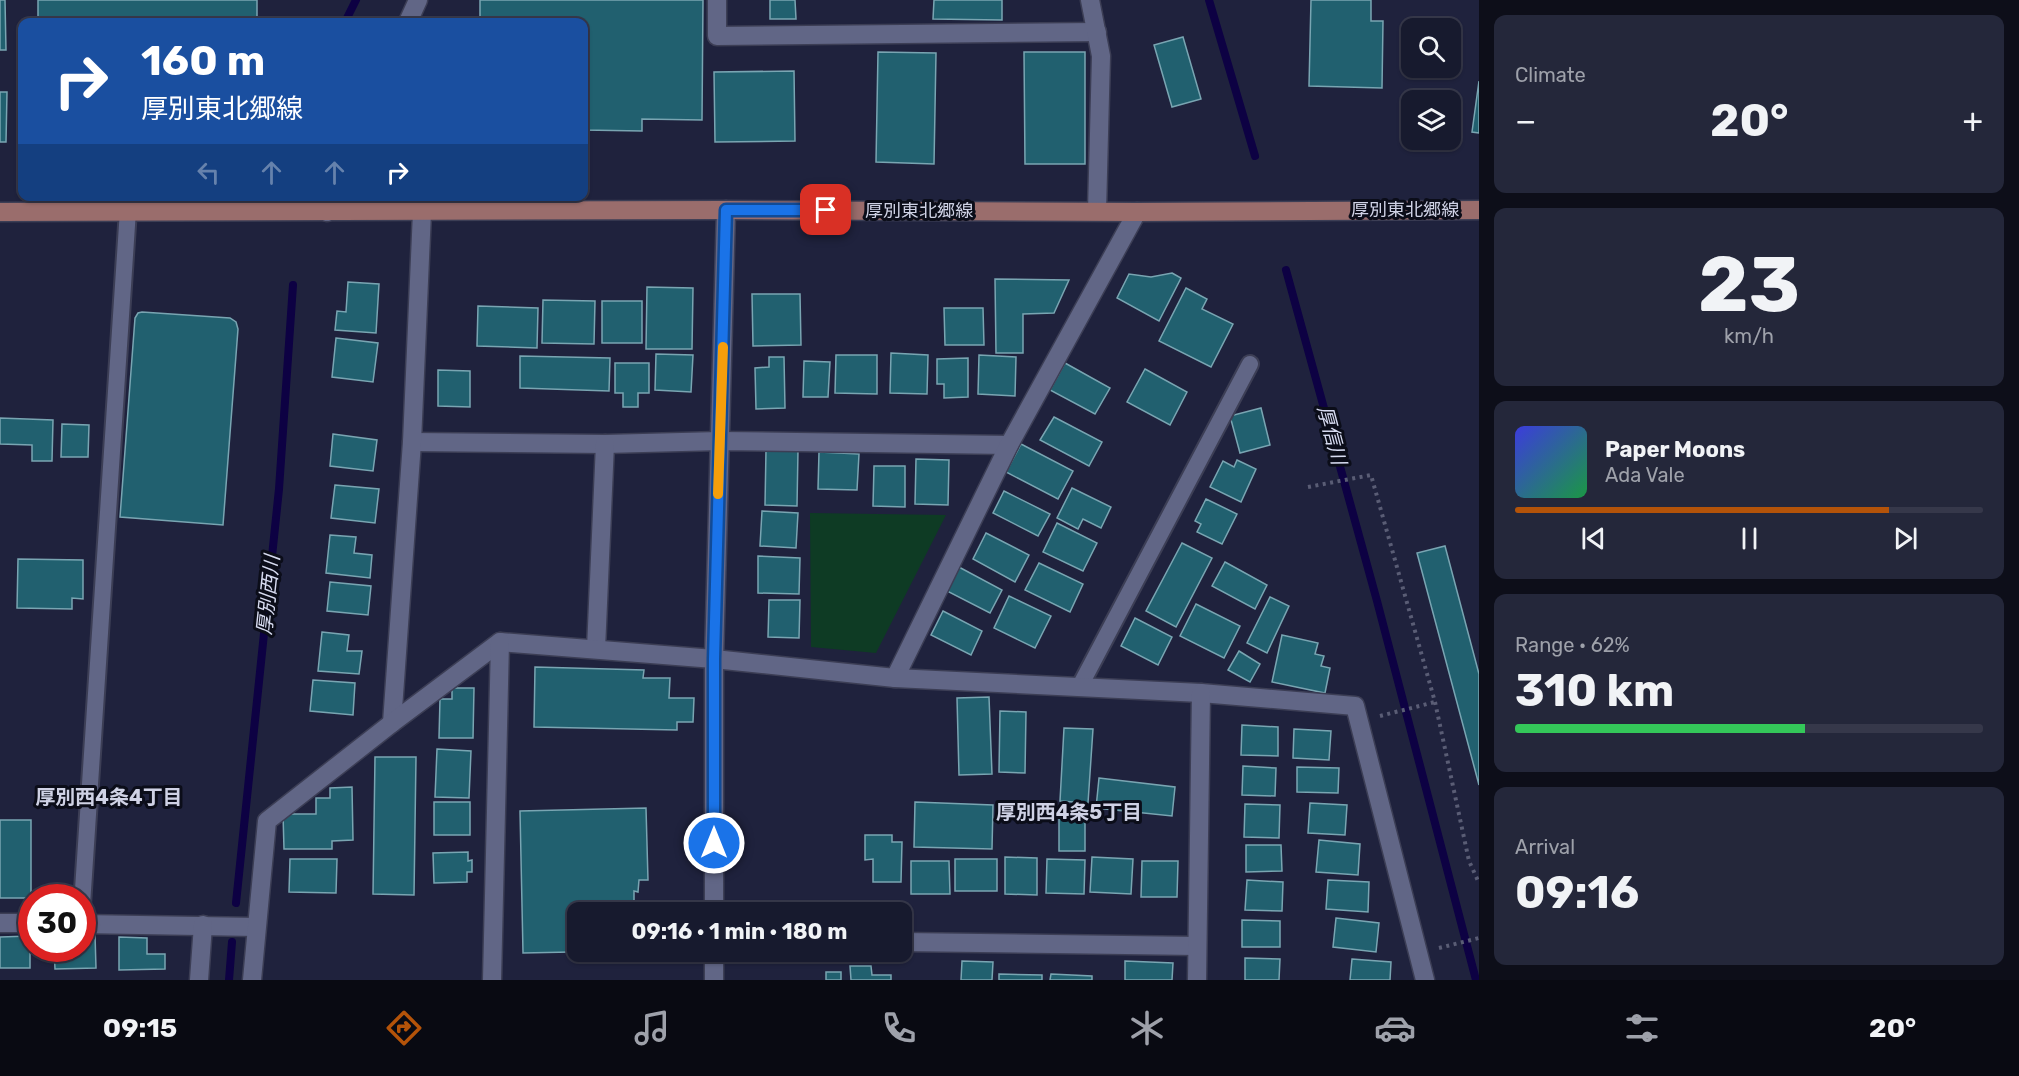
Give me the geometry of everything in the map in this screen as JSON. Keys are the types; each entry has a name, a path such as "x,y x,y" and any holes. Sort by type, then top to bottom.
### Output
{"main road":[{"name":"厚別東北郷線","path":"0,212 330,204 422,212 1479,210"}],"street":[{"path":"410,18 418,0"},
{"path":"717,0 717,36 1097,32"},
{"path":"1090,0 1101,56 1097,211"},
{"path":"714,902 714,659 726,210"},
{"path":"392,723 412,442 422,212"},
{"path":"895,678 1009,445 1137,212"},
{"path":"412,442 605,444 720,441 1009,445"},
{"path":"596,649 605,444"},
{"path":"492,980 500,642"},
{"path":"252,980 267,821 500,642 714,659 895,678 1201,693 1355,706 1425,980"},
{"path":"1197,980 1201,693"},
{"path":"0,923 18,923"},
{"path":"96,924 256,927"},
{"path":"199,980 203,925"},
{"path":"912,942 1197,945"},
{"path":"714,962 714,980"}],"lane":[{"path":"83,884 128,210"},
{"path":"1080,686 1250,364"}],"path":[{"path":"1308,487 1371,475 1435,702 1469,861 1479,883"},
{"path":"1388,714 1435,702"},
{"path":"1448,946 1479,938"}],"green space":[{"path":"810,513 946,515 876,653 811,647"}],"building":[{"path":"0,0 5,0 6,50 0,50"},
{"path":"38,0 257,0 257,18 38,18"},
{"path":"480,0 703,0 702,120 642,119 642,131 588,130 588,18 480,18"},
{"path":"770,0 795,0 796,19 770,19"},
{"path":"934,0 1002,0 1002,20 933,19"},
{"path":"1311,0 1371,0 1371,21 1383,21 1382,88 1309,86"},
{"path":"1183,37 1201,99 1172,107 1154,45"},
{"path":"878,52 936,53 934,164 876,162"},
{"path":"1024,52 1085,52 1085,164 1025,164"},
{"path":"794,71 795,141 715,142 714,72"},
{"path":"1479,81 1479,133 1472,132"},
{"path":"0,92 7,92 6,142 0,142"},
{"path":"1172,273 1181,278 1159,321 1117,298 1129,274 1151,277"},
{"path":"995,279 1069,280 1054,313 1023,314 1023,353 996,353"},
{"path":"348,282 379,284 376,333 335,330 337,311 346,312"},
{"path":"647,287 693,288 692,349 646,349"},
{"path":"1186,288 1207,299 1202,309 1233,324 1211,367 1159,341"},
{"path":"752,294 800,294 801,345 753,346"},
{"path":"543,300 595,301 594,344 542,343"},
{"path":"602,301 642,301 642,343 602,343"},
{"path":"478,306 538,308 537,348 477,346"},
{"path":"944,308 983,308 984,345 945,345"},
{"path":"138,313 230,318 236,322 238,329 223,525 120,517 135,318"},
{"path":"336,338 378,343 373,382 332,377"},
{"path":"891,353 928,355 927,394 890,393"},
{"path":"656,354 693,355 691,392 655,390"},
{"path":"836,355 877,355 877,394 835,393"},
{"path":"979,355 1016,357 1015,396 978,394"},
{"path":"520,356 610,358 609,391 520,388"},
{"path":"769,357 784,357 785,408 756,409 755,368 769,367"},
{"path":"968,358 968,397 944,398 944,384 937,384 937,359"},
{"path":"804,361 830,362 828,397 803,397"},
{"path":"615,363 649,363 649,393 638,393 638,407 623,407 623,393 615,393"},
{"path":"1065,363 1110,388 1095,414 1050,390"},
{"path":"1145,369 1187,392 1170,425 1127,402"},
{"path":"438,370 470,371 470,407 438,406"},
{"path":"1261,408 1270,445 1240,453 1230,416"},
{"path":"1054,417 1102,442 1089,466 1040,440"},
{"path":"0,418 53,420 52,461 32,461 32,445 0,444"},
{"path":"62,424 89,425 88,457 61,457"},
{"path":"333,434 377,440 373,471 330,466"},
{"path":"1021,444 1073,471 1058,499 1006,472"},
{"path":"766,450 798,450 797,506 765,505"},
{"path":"819,452 859,454 857,490 818,489"},
{"path":"916,459 949,460 948,505 915,504"},
{"path":"1237,460 1256,469 1241,502 1210,487 1223,461 1234,467"},
{"path":"874,466 905,466 905,507 873,506"},
{"path":"335,485 379,489 375,523 331,518"},
{"path":"1072,488 1111,507 1101,528 1083,519 1078,529 1057,518"},
{"path":"1004,491 1050,514 1038,536 993,513"},
{"path":"1206,499 1237,514 1222,544 1197,532 1201,524 1195,521"},
{"path":"762,511 798,513 796,548 760,546"},
{"path":"1057,523 1097,543 1083,571 1043,552"},
{"path":"986,533 1029,555 1015,582 973,559"},
{"path":"330,535 356,537 354,553 372,555 370,578 326,573"},
{"path":"1182,543 1212,558 1176,627 1146,611"},
{"path":"1445,546 1479,674 1479,785 1417,553"},
{"path":"758,556 800,558 799,594 758,593"},
{"path":"18,559 83,560 83,599 72,598 72,609 17,608"},
{"path":"1225,562 1267,585 1255,609 1212,586"},
{"path":"1039,563 1083,584 1070,612 1025,590"},
{"path":"957,566 1002,590 990,613 945,590"},
{"path":"330,582 371,586 368,615 327,611"},
{"path":"1009,596 1051,616 1035,648 994,628"},
{"path":"1270,597 1289,606 1267,653 1247,643"},
{"path":"769,600 800,600 799,638 768,637"},
{"path":"1196,604 1240,626 1224,658 1180,636"},
{"path":"943,611 982,631 971,655 931,635"},
{"path":"1135,618 1172,637 1158,665 1121,646"},
{"path":"322,632 349,635 347,651 362,651 359,674 318,671"},
{"path":"1282,635 1318,643 1315,654 1324,656 1321,666 1330,668 1325,693 1272,682"},
{"path":"1239,651 1260,664 1250,682 1228,670"},
{"path":"535,667 644,670 643,678 670,678 669,698 694,698 693,722 677,722 677,730 534,727"},
{"path":"313,680 355,683 353,715 310,711"},
{"path":"452,688 474,688 473,738 439,738 440,699 452,699"},
{"path":"989,697 992,774 959,775 957,698"},
{"path":"1000,711 1026,712 1025,773 999,772"},
{"path":"1242,725 1278,727 1278,756 1241,755"},
{"path":"1064,728 1093,729 1088,803 1060,801"},
{"path":"1294,729 1331,731 1329,760 1293,758"},
{"path":"437,749 471,751 469,798 435,797"},
{"path":"375,757 416,757 414,895 373,894"},
{"path":"1243,766 1276,768 1275,796 1242,795"},
{"path":"1297,767 1339,768 1338,793 1297,792"},
{"path":"1099,778 1175,787 1172,816 1096,808"},
{"path":"352,787 353,840 332,841 332,849 284,849 283,814 316,814 316,798 330,798 330,788"},
{"path":"434,802 470,802 470,835 434,835"},
{"path":"915,802 993,805 992,849 914,847"},
{"path":"1310,803 1347,805 1345,835 1308,833"},
{"path":"1245,804 1280,805 1279,838 1244,837"},
{"path":"646,808 648,880 639,880 638,892 634,891 634,901 641,902 567,902 567,952 523,953 520,811"},
{"path":"1059,814 1085,814 1085,851 1059,851"},
{"path":"0,820 31,820 31,884 18,884 18,898 0,898"},
{"path":"865,835 892,835 892,842 902,842 901,882 873,882 873,859 865,860"},
{"path":"1319,840 1360,844 1358,875 1316,872"},
{"path":"1246,845 1281,845 1282,871 1246,872"},
{"path":"468,852 468,861 472,860 472,872 467,872 467,882 434,883 433,853"},
{"path":"1005,857 1037,858 1037,895 1005,894"},
{"path":"1092,857 1133,859 1131,894 1090,892"},
{"path":"290,859 337,859 336,893 289,892"},
{"path":"955,859 997,859 997,891 955,891"},
{"path":"1047,859 1085,860 1084,894 1046,893"},
{"path":"911,861 949,861 950,894 911,894"},
{"path":"1142,861 1178,861 1177,897 1141,897"},
{"path":"1247,880 1283,882 1282,911 1245,910"},
{"path":"1328,880 1369,882 1368,912 1326,909"},
{"path":"1336,918 1379,923 1376,952 1333,947"},
{"path":"1242,920 1280,921 1280,947 1242,947"},
{"path":"18,936 18,962 30,962 30,968 0,968 0,937"},
{"path":"119,937 147,938 147,954 165,954 165,969 119,970"},
{"path":"1245,958 1280,959 1279,980 1245,980"},
{"path":"1352,959 1391,962 1390,980 1350,980"},
{"path":"962,961 993,962 992,980 961,980"},
{"path":"1125,961 1173,963 1172,980 1125,980"},
{"path":"55,962 96,962 96,968 55,969"},
{"path":"850,966 871,966 872,975 891,975 891,980 851,980"},
{"path":"826,972 841,972 841,980 826,980"},
{"path":"999,974 1042,975 1042,980 999,980"},
{"path":"1051,974 1092,976 1092,980 1050,980"}],"waterway":[{"name":"厚別西川","path":"347,18 356,0"},
{"name":"厚信川","path":"1209,0 1255,156"},
{"path":"1286,270 1377,601 1476,980"},
{"name":"厚別西川","path":"236,903 279,489 293,285"},
{"name":"厚別西川","path":"229,980 232,942"}],"slow traffic":[{"path":"718,494 723,347"}],"district":[{"name":"厚別西4条4丁目","path":"109,797"},
{"name":"厚別西4条5丁目","path":"1069,812"}],"route":[{"path":"714,843 714,659 726,210 826,210"}]}
